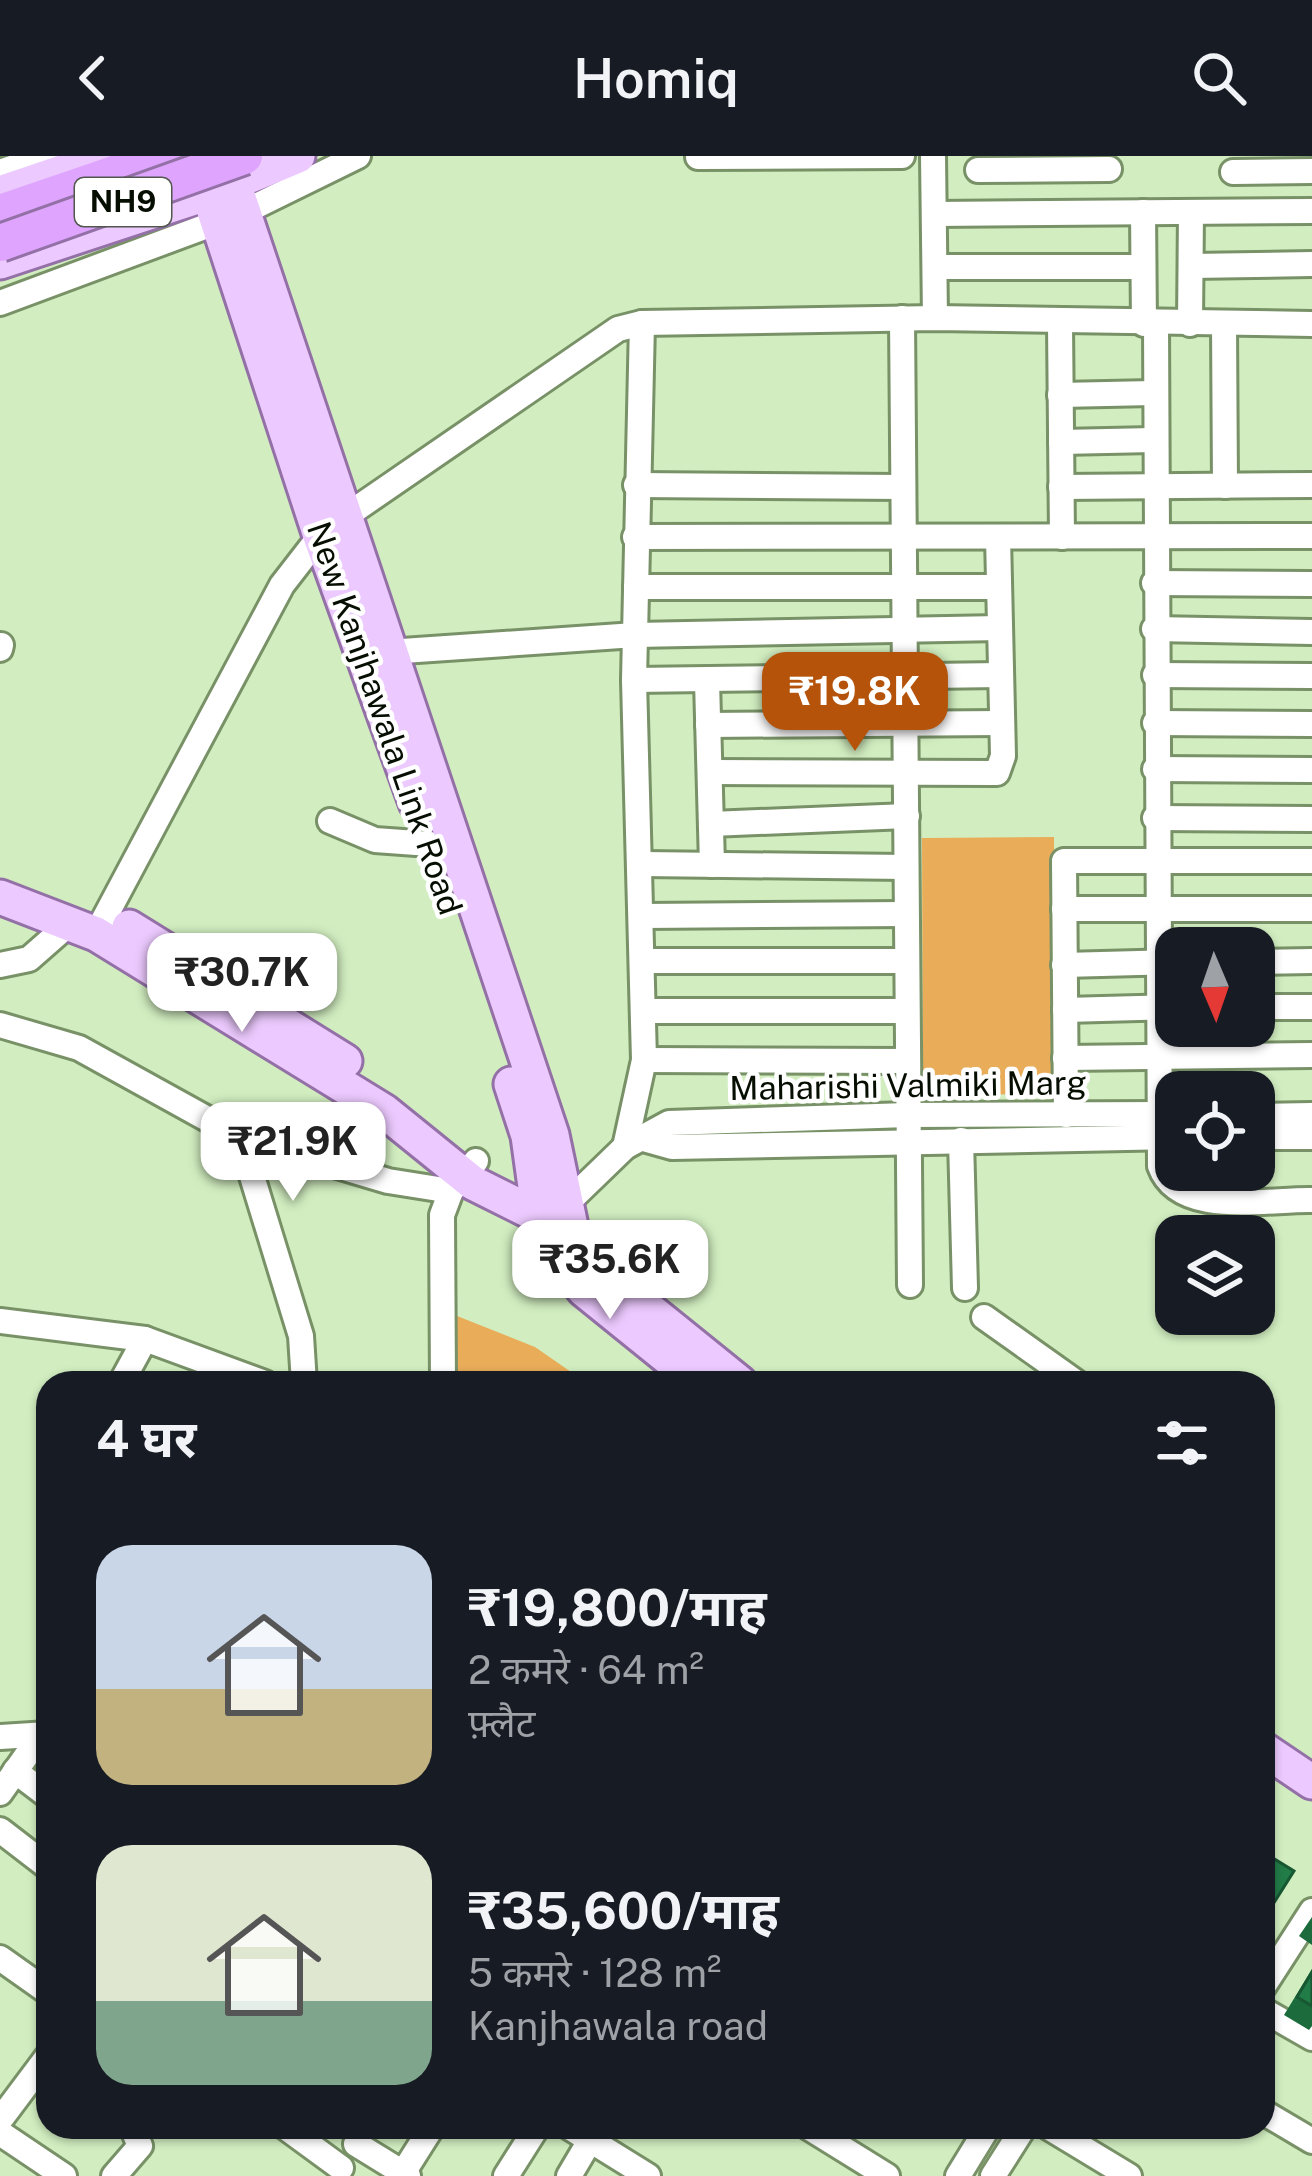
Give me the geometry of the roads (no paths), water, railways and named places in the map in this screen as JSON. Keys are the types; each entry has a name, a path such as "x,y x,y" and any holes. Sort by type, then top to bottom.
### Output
{"highway":[{"name":"NH9","path":"0,213 167,156"},
{"name":"NH9","path":"0,243 229,187"}],"main road":[{"path":"0,193 109,156"},
{"name":"New Kanjhawala Link Road","path":"196,156 229,187 430,844 552,1210"},
{"path":"0,262 229,187 298,156"},
{"name":"New Kanjhawala Link Road","path":"332,527 388,652 552,1135 552,1210"},
{"path":"0,873 394,1092 463,1175 486,1168 498,1192 552,1210 585,1256 725,1371"},
{"path":"0,897 91,924"},
{"path":"552,1210 572,1277 685,1371"},
{"path":"1275,1756 1312,1782"},
{"path":"1275,1782 1312,1806"}],"street":[{"path":"0,172 46,156"},
{"path":"0,303 229,187 358,156"},
{"path":"698,158 902,156"},
{"path":"933,156 935,318"},
{"path":"979,214 977,163 1109,162 1110,212"},
{"path":"1232,211 1233,164 1312,171"},
{"path":"934,214 1312,211"},
{"path":"1143,212 1153,393 1160,927"},
{"path":"1190,324 1191,212"},
{"path":"1191,266 1312,264"},
{"path":"934,268 1143,267"},
{"path":"902,318 910,1285"},
{"path":"0,965 29,959 91,924 282,585 332,527 602,338 642,323 935,318 1060,324 1312,324"},
{"path":"636,1143 644,1060 643,864 634,680 642,323"},
{"path":"1060,324 1062,537"},
{"path":"1224,324 1225,486"},
{"path":"1060,394 1153,393"},
{"path":"1061,442 1154,440"},
{"path":"636,485 903,487"},
{"path":"1061,488 1312,485"},
{"path":"635,537 1312,536"},
{"path":"710,772 997,773 1003,765 998,537"},
{"path":"1154,583 1312,584"},
{"path":"636,587 999,587"},
{"path":"388,652 635,635 1000,628"},
{"path":"1154,629 1312,632"},
{"path":"1155,674 1312,676"},
{"path":"634,680 1001,675"},
{"path":"707,681 712,865"},
{"path":"708,725 1002,723"},
{"path":"1155,723 1312,724"},
{"path":"1155,769 1312,770"},
{"path":"711,824 907,816"},
{"path":"1155,818 1312,819"},
{"path":"330,821 375,840 430,844"},
{"path":"1066,1115 1064,861 1312,861"},
{"path":"643,864 906,867"},
{"path":"1064,909 1312,909"},
{"path":"644,916 906,914"},
{"path":"644,961 906,961"},
{"path":"1064,965 1155,962"},
{"path":"1275,962 1312,962"},
{"path":"1065,1010 1155,1007"},
{"path":"1275,1007 1312,1007"},
{"path":"644,1011 907,1011"},
{"path":"0,1025 79,1048 240,1136 388,1181 463,1175"},
{"path":"1158,1047 1158,1071"},
{"path":"1065,1058 1312,1054"},
{"path":"644,1060 907,1061"},
{"name":"Maharishi Valmiki Marg","path":"552,1210 636,1143 669,1123 907,1114 1006,1127 1155,1125"},
{"name":"Maharishi Valmiki Marg","path":"636,1143 672,1147 961,1140 1066,1115 1155,1124"},
{"path":"1275,1116 1312,1115"},
{"path":"240,1136 301,1336 303,1371"},
{"path":"1275,1137 1312,1137"},
{"path":"961,1140 965,1288"},
{"path":"443,1371 442,1215 463,1175"},
{"path":"1181,1191 1191,1198 1312,1200"},
{"path":"984,1317 1059,1371"},
{"path":"0,1321 145,1339 232,1371"},
{"path":"128,1371 145,1339"},
{"path":"0,1737 36,1735"},
{"path":"0,1793 36,1745"},
{"path":"15,1771 36,1787"},
{"path":"0,1830 36,1858"},
{"path":"1275,1974 1303,1943 1312,1911"},
{"path":"0,1958 36,1984"},
{"path":"1275,2017 1312,2038"},
{"path":"0,2120 36,2073"},
{"path":"1275,2119 1312,2141"},
{"path":"0,2133 64,2176"},
{"path":"114,2176 140,2146 137,2139"},
{"path":"299,2139 338,2172 359,2139"},
{"path":"366,2139 406,2175 426,2139"},
{"path":"506,2176 529,2139"},
{"path":"568,2176 583,2139"},
{"path":"597,2139 648,2176"},
{"path":"827,2139 887,2176"},
{"path":"958,2176 981,2139"},
{"path":"993,2176 1016,2139"},
{"path":"1068,2139 1129,2176"}]}
